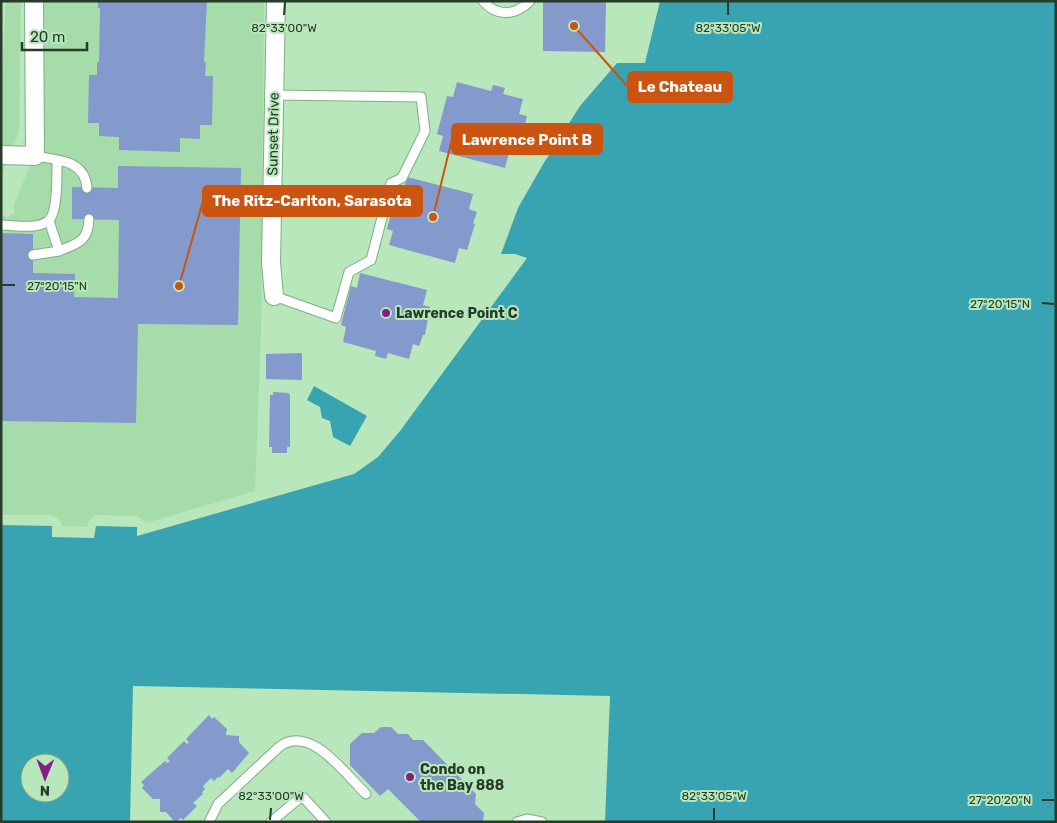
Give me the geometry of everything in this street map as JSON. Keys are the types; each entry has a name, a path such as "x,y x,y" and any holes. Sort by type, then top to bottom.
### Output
{"street":[{"path":"1,155 35,156 34,1"},
{"name":"Sunset Drive","path":"274,296 271,263 276,1"}],"lane":[{"path":"483,1 491,10 508,13 522,9 530,1"},
{"path":"274,95 422,97 425,131 402,178 391,183 371,260 349,272 336,318 274,296"},
{"path":"35,156 78,166 87,177 87,188"},
{"path":"1,225 35,226 49,221 54,213 58,160"},
{"path":"33,255 59,251 81,242 88,232 89,220"},
{"path":"49,221 59,251"},
{"path":"210,822 218,804 279,747 290,740 308,742 321,750 366,794"},
{"path":"271,822 302,796 326,822"},
{"path":"517,822 527,819 542,822"}],"shaded area":[{"path":"6,1 21,1 19,132 1,176 1,96"},
{"path":"43,1 264,1 261,334 255,491 146,523 137,516 97,515 90,518 87,527 62,526 60,520 52,515 1,515 1,215 8,218 14,214 14,205 45,129 41,127"}],"water":[{"path":"660,1 1056,1 1056,822 605,822 610,696 133,686 130,822 1,822 1,525 52,526 52,537 94,538 96,526 137,527 137,536 354,474 378,457 400,431 527,258 515,254 501,254 518,208 580,106 617,63 645,63"},
{"path":"314,386 367,416 350,446 333,437 330,421 322,418 320,407 307,400"}],"building":[{"path":"98,1 207,1 204,62 206,62 205,76 213,76 212,125 200,125 200,139 180,138 180,152 119,150 119,137 99,136 99,123 88,123 89,75 97,75 97,62 99,62 100,8 98,8"},
{"path":"543,1 606,1 605,52 543,51"},
{"path":"457,82 491,91 493,85 505,88 503,94 523,99 519,114 527,116 524,128 526,128 516,155 509,153 505,168 439,151 443,136 437,134 447,96 453,97"},
{"path":"118,166 241,168 238,325 138,324 136,423 1,421 1,233 33,234 33,273 75,274 74,297 118,298 119,220 72,219 72,187 118,188"},
{"path":"407,177 473,194 469,209 477,212 473,223 475,224 467,250 459,248 455,263 389,245 393,231 387,229 397,191 403,192"},
{"name":"Lawrence Point C","path":"360,273 427,290 423,305 430,307 425,335 423,335 419,346 413,344 409,359 388,353 386,359 375,356 376,351 343,342 346,327 341,325 351,286 357,288"},
{"path":"302,353 302,380 266,379 266,354"},
{"path":"273,392 288,393 290,395 290,447 287,447 287,453 272,453 272,447 269,447 270,395 273,395"},
{"path":"209,715 227,729 226,735 239,736 239,742 249,753 232,773 228,769 214,781 211,778 203,786 205,789 202,792 203,794 193,803 197,806 183,820 181,818 175,822 166,812 160,812 160,799 153,799 142,788 144,785 141,782 165,761 167,763 170,761 167,758 184,741 187,744 189,742 186,739"},
{"name":"Condo on the Bay 888","path":"381,727 391,727 398,734 408,734 413,740 423,740 476,794 475,804 484,813 483,822 421,822 388,789 380,796 350,765 350,744 362,733 374,733"}],"place":[{"name":"Le Chateau","path":"574,26"},
{"name":"Lawrence Point B","path":"433,217"},
{"name":"The Ritz-Carlton, Sarasota","path":"179,286"},
{"name":"Lawrence Point C","path":"386,313"},
{"name":"Condo on the Bay 888","path":"410,777"}]}
